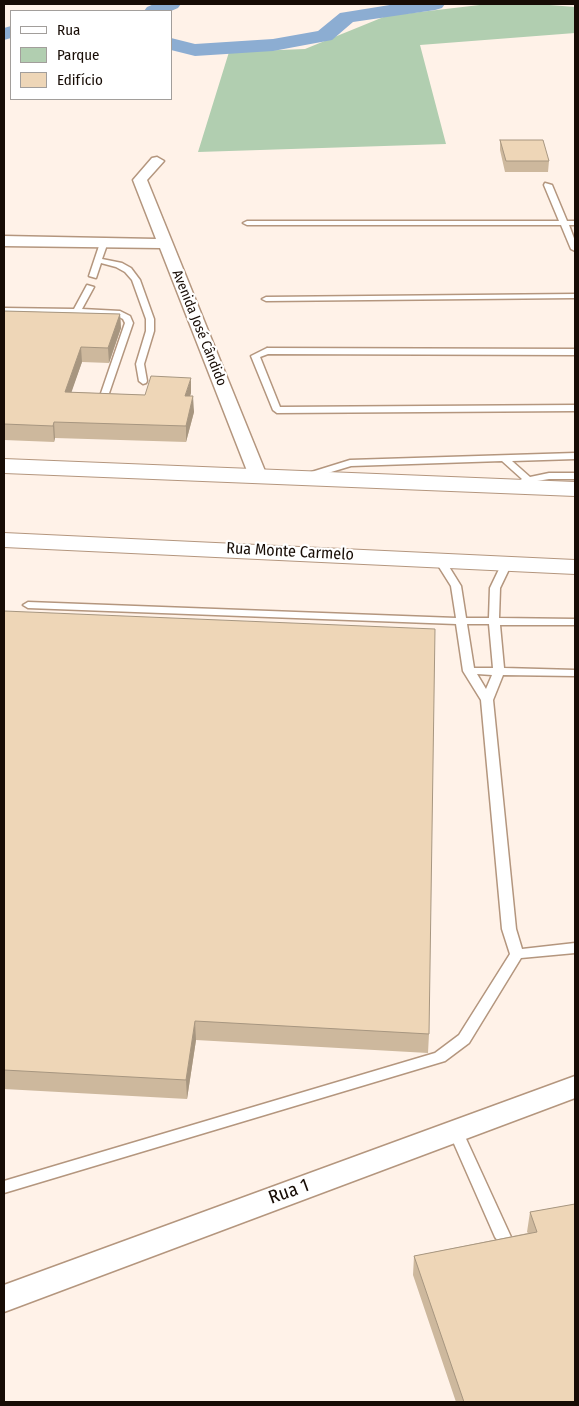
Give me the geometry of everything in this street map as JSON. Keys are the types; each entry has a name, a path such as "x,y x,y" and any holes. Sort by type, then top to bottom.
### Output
{"highway":[{"path":"4,466 304,478 522,483 575,489"},
{"name":"Rua Monte Carmelo","path":"4,540 439,559 575,567"}],"street":[{"name":"Avenida José Cândido","path":"157,161 140,180 258,476"},
{"path":"5,240 165,244"},
{"name":"Rua 1","path":"4,1299 575,1087"}],"lane":[{"path":"548,185 575,249"},
{"path":"247,223 575,223"},
{"path":"93,276 104,242"},
{"path":"98,260 119,264 128,270 136,280 150,319 150,332 140,364 143,381"},
{"path":"77,311 90,288"},
{"path":"266,299 575,296"},
{"path":"4,310 117,313 127,318 129,323 102,402"},
{"path":"575,352 267,351 255,356 278,410 575,408"},
{"path":"304,478 350,463 506,460 575,456"},
{"path":"506,460 522,483 548,476 575,476"},
{"path":"4,1187 440,1057 464,1040 517,954 510,929 487,700 469,671 456,586 439,559"},
{"path":"487,700 499,672 494,621 495,588 507,563"},
{"path":"28,605 462,621 575,622"},
{"path":"469,671 575,673"},
{"path":"517,954 575,948"},
{"path":"455,1130 503,1237"}],"green space":[{"path":"488,4 537,4 575,7 575,33 420,45 446,144 198,152 229,52 305,49 386,16"}],"building":[{"path":"500,140 543,140 549,161 506,161"},
{"path":"4,311 120,314 108,348 81,347 65,392 145,395 151,376 191,378 185,396 193,396 186,426 54,422 53,426 4,424"},
{"path":"4,611 435,629 429,1034 195,1021 186,1080 4,1070"},
{"path":"575,1204 575,1402 464,1402 414,1256 537,1232 530,1212"}],"waterway":[{"path":"156,10 171,4"},
{"path":"172,44 195,50 273,45 325,36 347,17 435,4"},
{"path":"4,34 10,32"}]}
